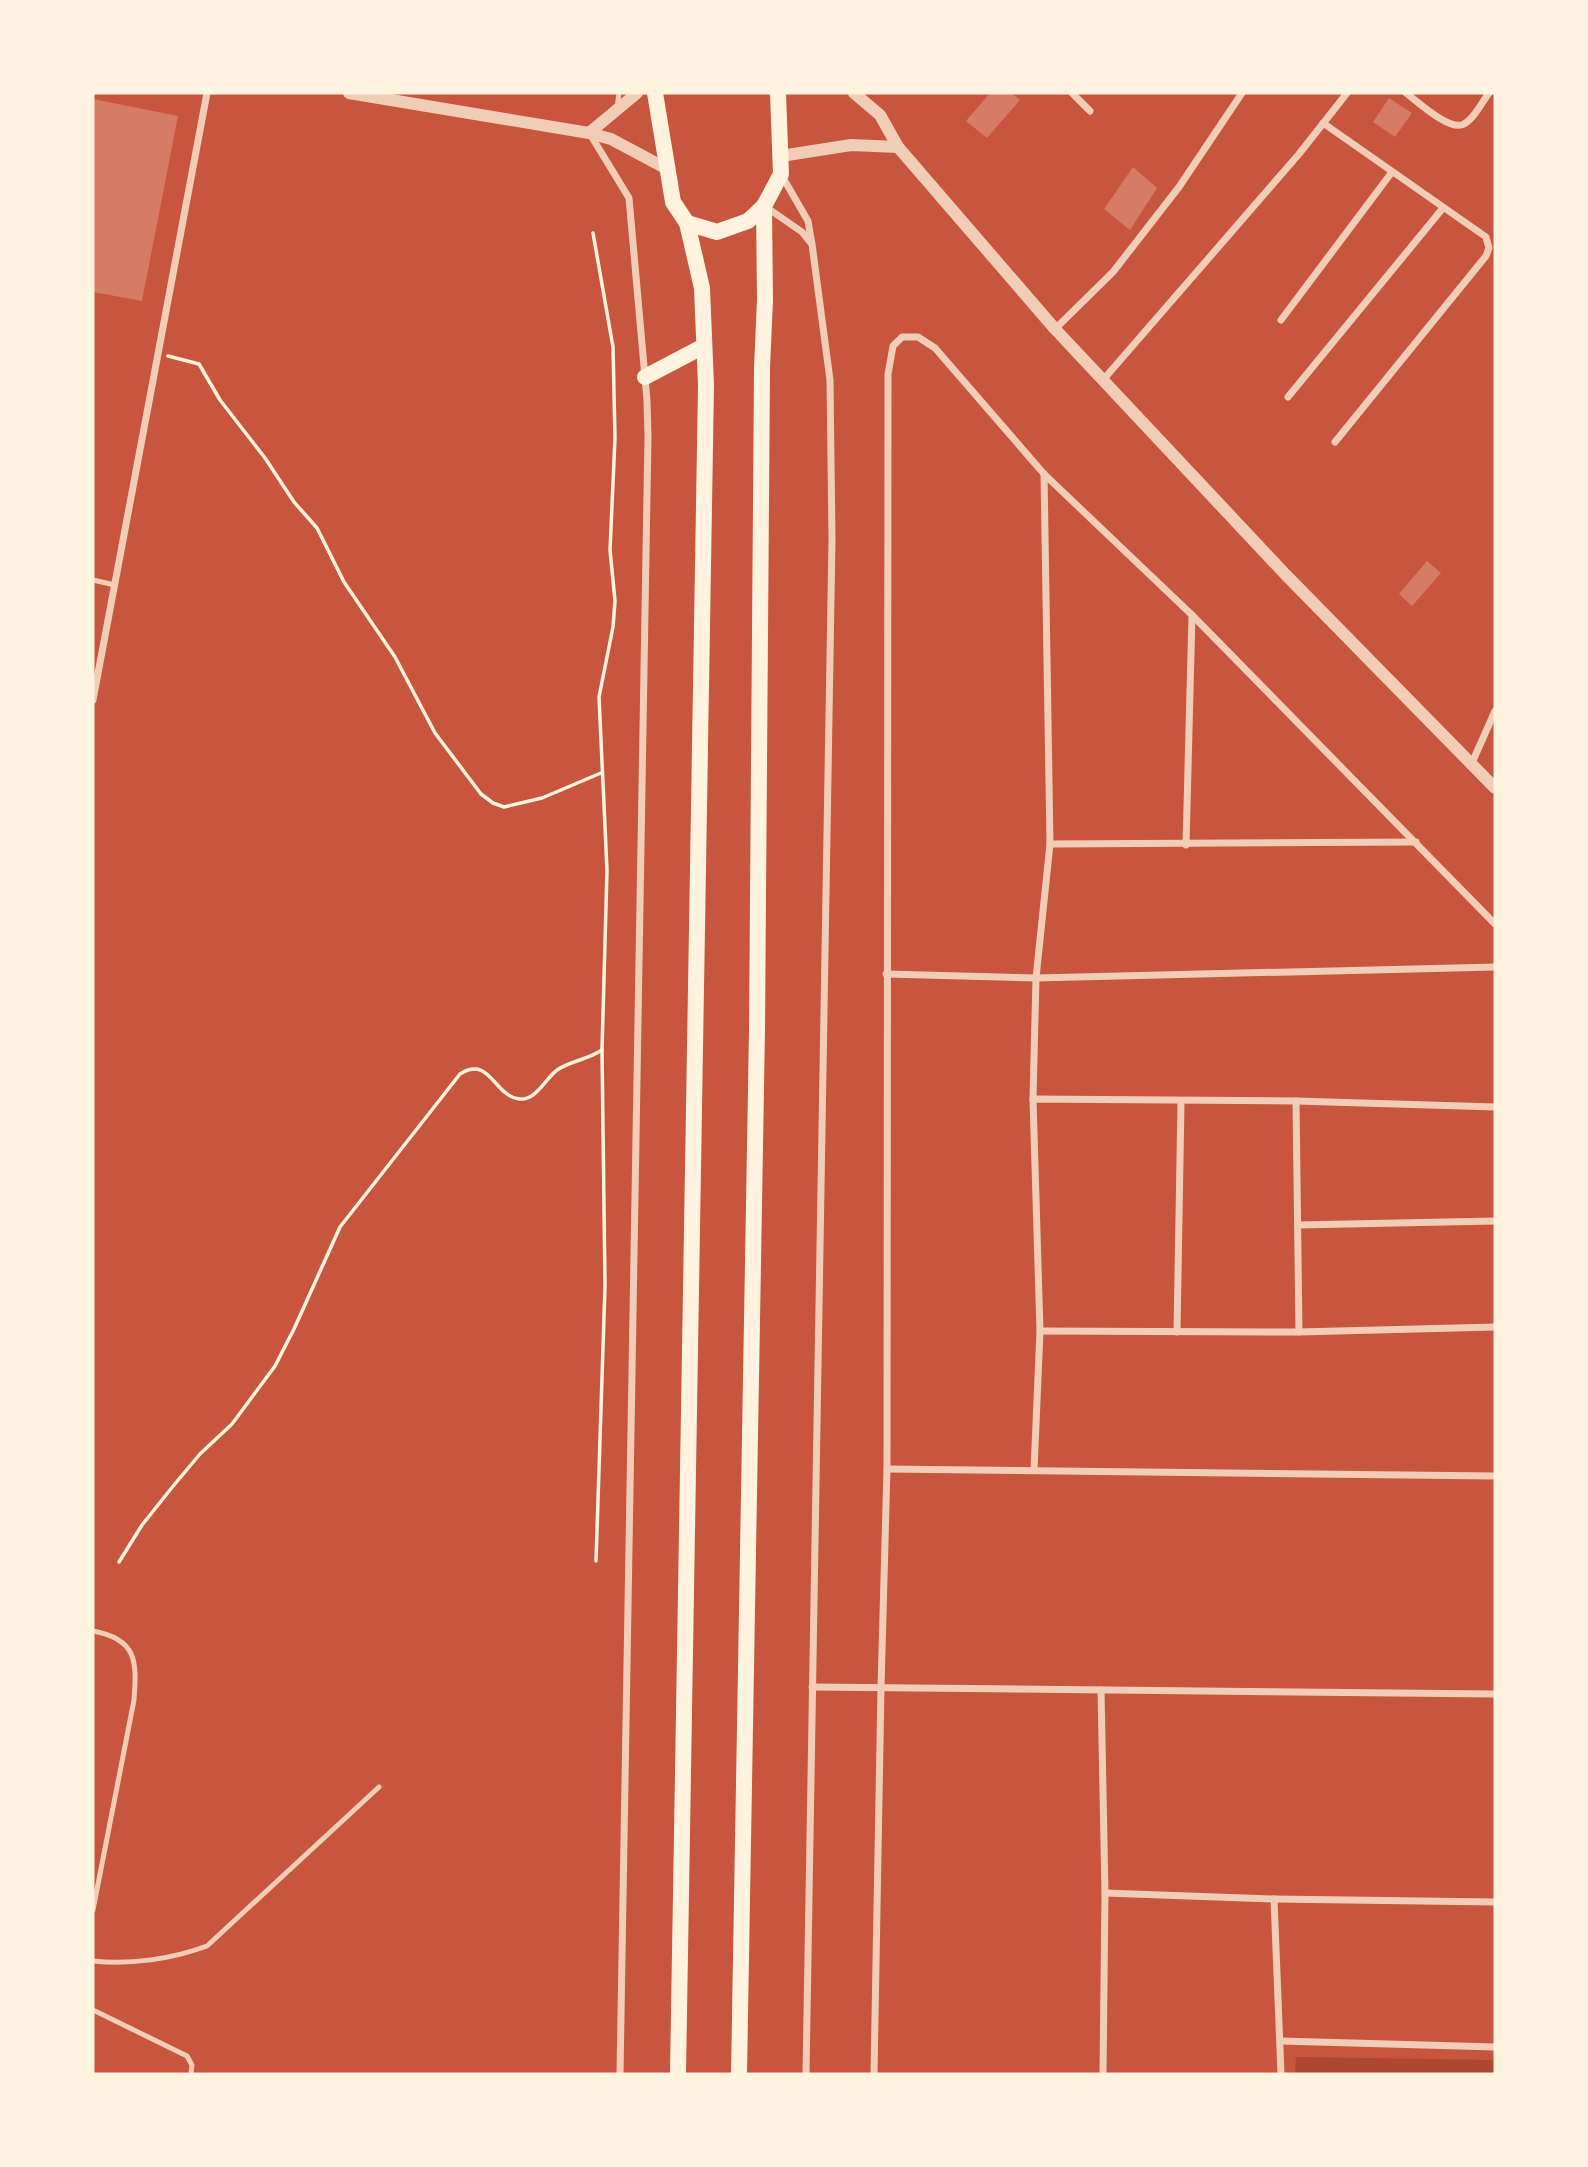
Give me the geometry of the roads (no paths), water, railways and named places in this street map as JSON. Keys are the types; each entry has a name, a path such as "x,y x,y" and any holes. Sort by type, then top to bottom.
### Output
{"main road":[{"path":"655,93 673,202 687,223 702,288 705,427 678,2074"},
{"path":"687,223 717,232 748,221 764,206 781,174 778,93"},
{"path":"739,2074 756,1044 764,206"},
{"path":"645,377 704,346"}],"street":[{"path":"93,700 207,93"},
{"path":"349,93 589,132 611,139 669,170"},
{"path":"589,132 637,93"},
{"path":"854,93 880,115 898,147 1055,329 1276,564 1495,788"},
{"path":"1072,93 1090,111"},
{"path":"1055,329 1113,272 1179,187 1242,93"},
{"path":"1103,380 1299,154 1347,93"},
{"path":"1406,93 1449,125 1459,126 1466,124 1489,93"},
{"path":"1323,123 1486,237 1489,248 1486,256 1335,442"},
{"path":"589,132 629,198 649,436 620,2074"},
{"path":"781,156 851,145 898,147"},
{"path":"1281,320 1392,172"},
{"path":"781,174 808,221 830,380 832,539 806,2074"},
{"path":"764,206 802,232 812,244"},
{"path":"1288,397 1443,208"},
{"path":"874,2074 887,1469 888,374 893,346 902,337 918,337 935,348 1044,474 1192,615 1495,924"},
{"path":"1034,1470 1040,1331 1033,1099 1036,978 1050,844 1044,474"},
{"path":"1186,845 1192,615"},
{"path":"1472,763 1495,711"},
{"path":"1050,844 1416,842"},
{"path":"887,974 1036,978 1495,967"},
{"path":"1033,1099 1296,1101 1495,1107"},
{"path":"1296,1101 1299,1332"},
{"path":"1177,1332 1181,1102"},
{"path":"1297,1225 1495,1221"},
{"path":"1040,1331 1299,1332 1495,1327"},
{"path":"887,1469 1495,1476"},
{"path":"812,1687 1495,1694"},
{"path":"1101,1690 1105,1893 1102,2074"},
{"path":"1105,1893 1495,1902"},
{"path":"1274,1899 1281,2074"},
{"path":"1280,2042 1495,2047"}],"lane":[{"path":"617,111 619,93"},
{"path":"93,580 115,585"},
{"path":"93,1631 110,1634 130,1648 137,1671 134,1700 93,1910"},
{"path":"93,1961 124,1964 207,1946 379,1787"},
{"path":"93,2010 187,2056 192,2065 191,2074"}]}
